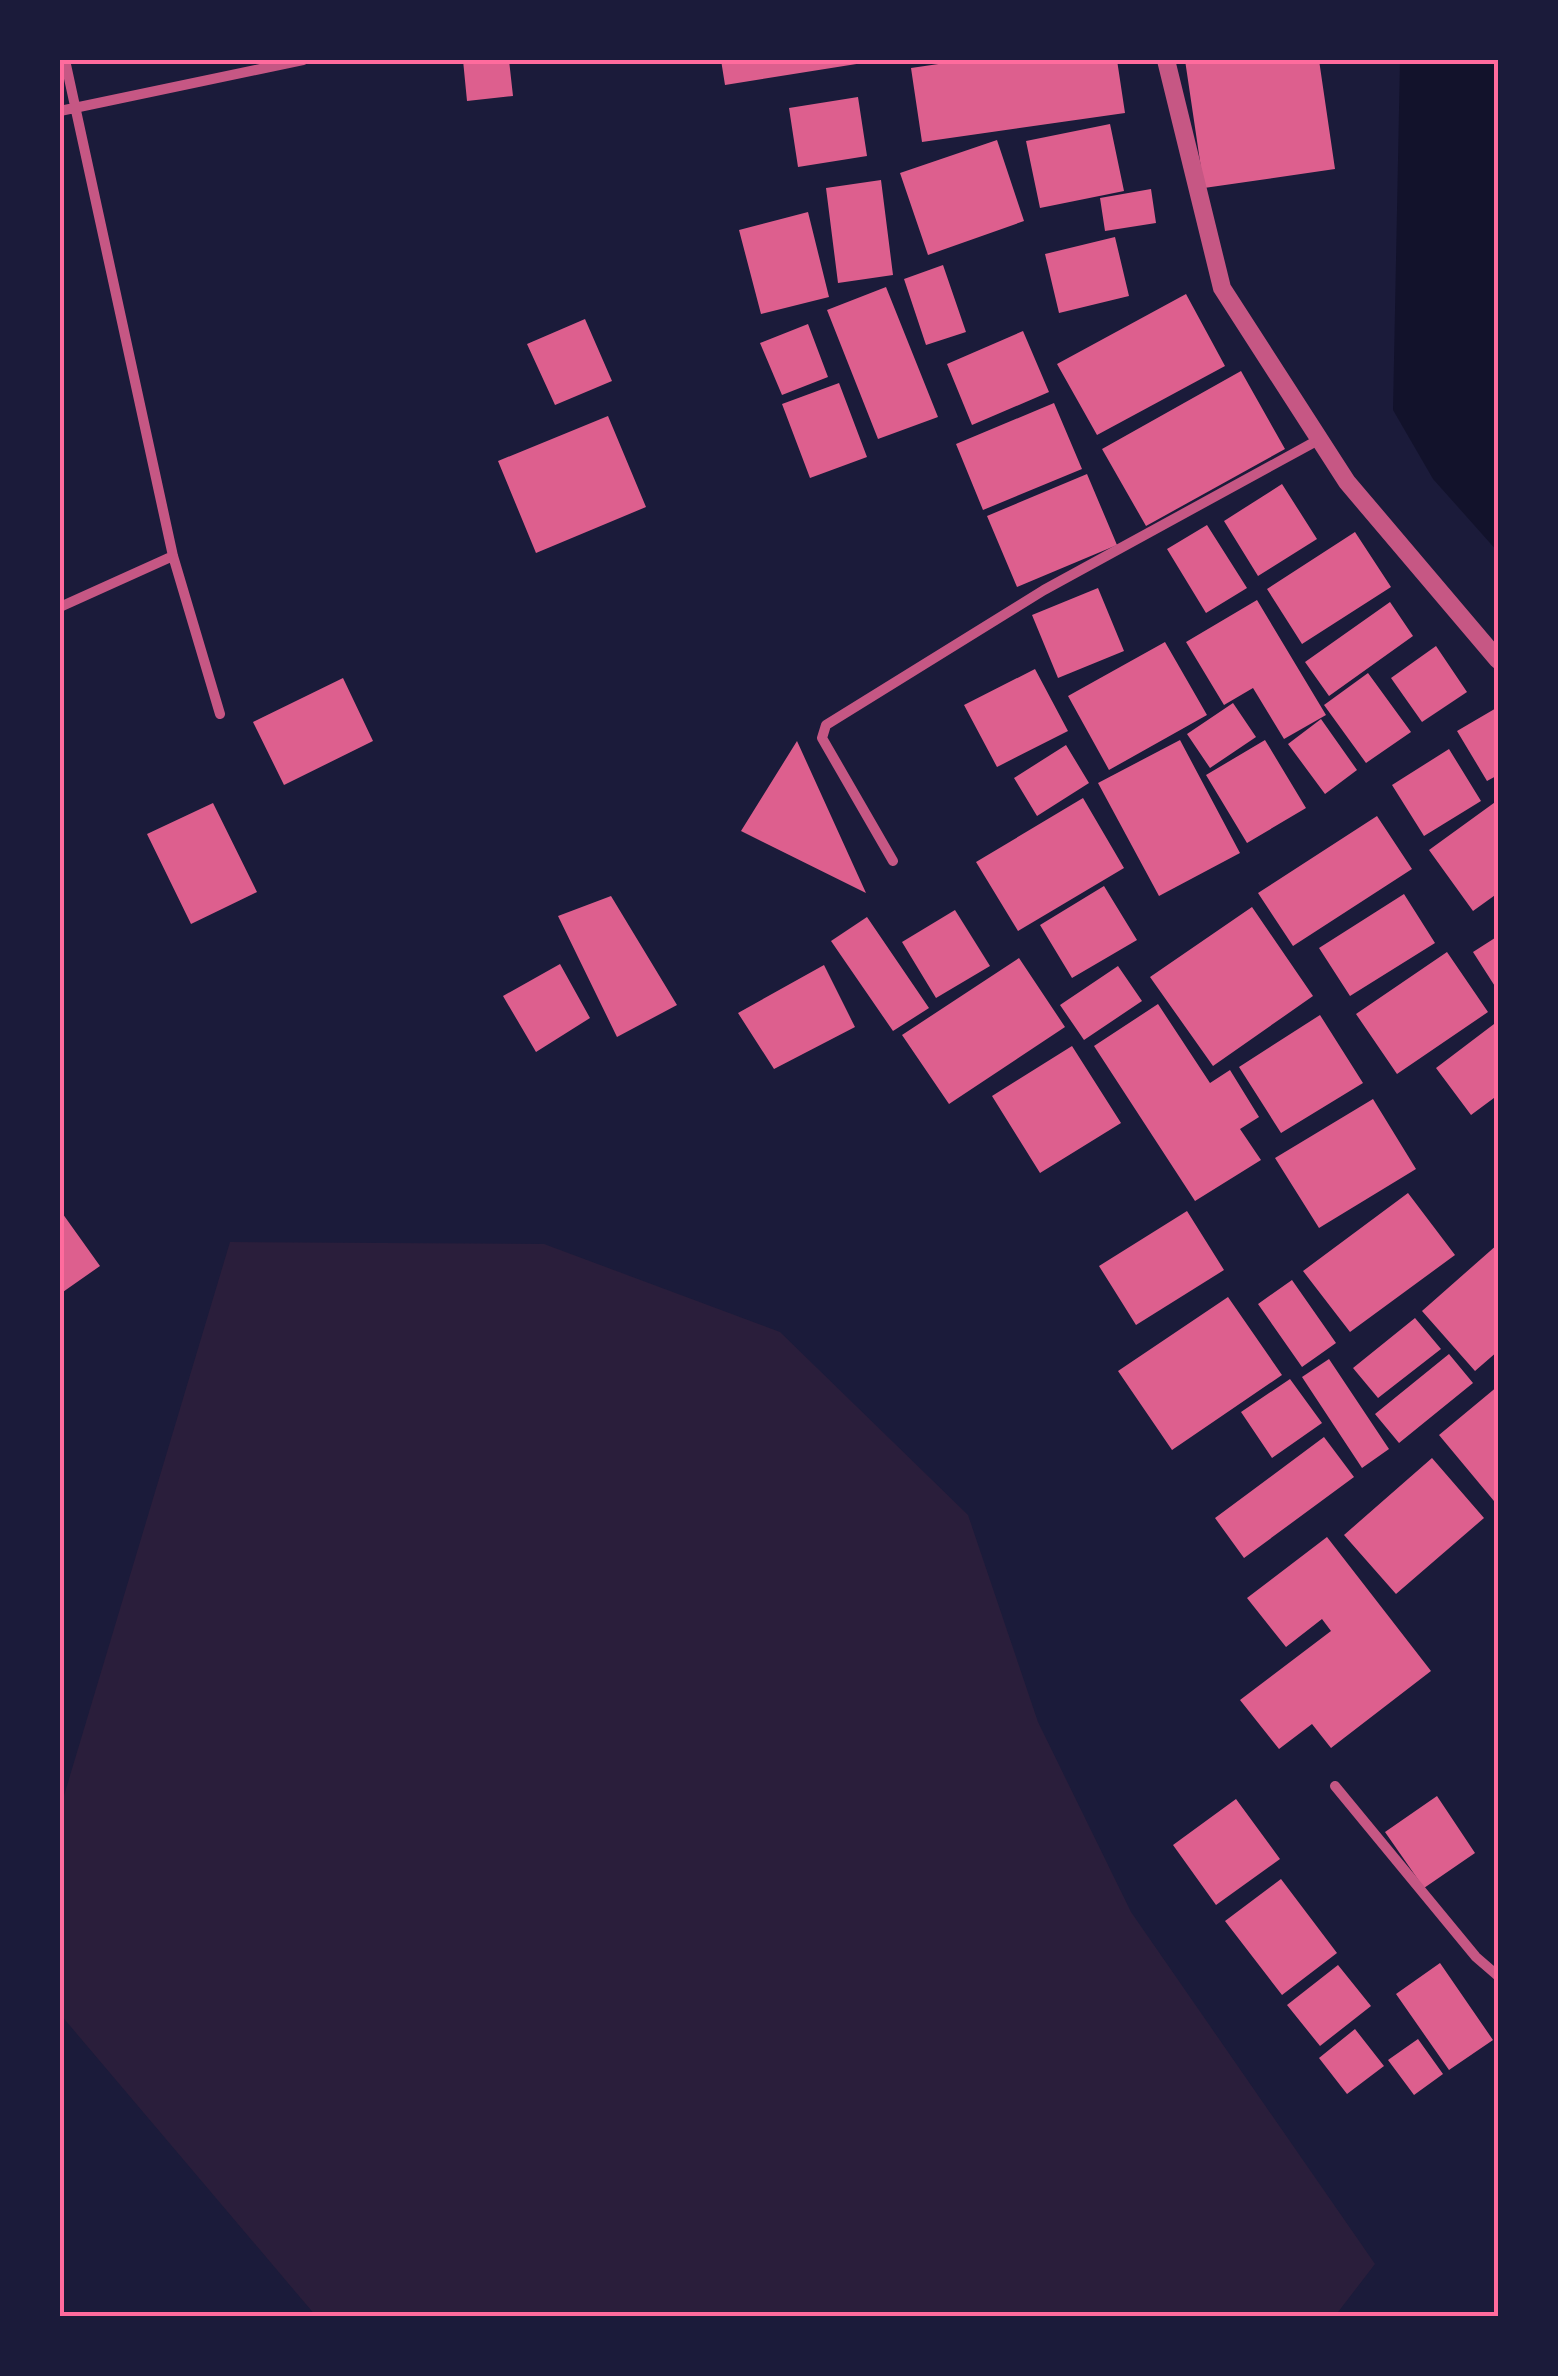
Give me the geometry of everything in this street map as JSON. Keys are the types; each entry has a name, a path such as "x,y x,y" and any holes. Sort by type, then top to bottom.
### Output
{"street":[{"path":"65,60 173,556 220,714"},
{"path":"60,111 302,60"},
{"path":"1166,60 1222,288 1347,482 1498,660"},
{"path":"892,860 822,738 826,725 1044,590 1320,439"},
{"path":"60,607 173,556"},
{"path":"1335,1786 1476,1957 1498,1976"}],"shaded area":[{"path":"1400,60 1498,60 1498,552 1433,479 1393,410"},
{"path":"230,1242 544,1244 780,1332 968,1515 1038,1722 1131,1912 1375,2264 1335,2316 316,2316 60,2014 60,1809"}],"building":[{"path":"463,60 509,60 513,96 467,101"},
{"path":"721,60 869,60 869,62 725,85"},
{"path":"966,60 1117,60 1125,113 922,142 911,68"},
{"path":"1185,60 1319,60 1335,169 1204,188"},
{"path":"858,97 867,156 798,167 789,108"},
{"path":"1110,124 1124,191 1040,208 1026,141"},
{"path":"997,140 1024,221 928,255 900,173"},
{"path":"881,180 893,275 838,283 826,188"},
{"path":"1151,189 1156,223 1105,231 1100,198"},
{"path":"808,212 829,297 761,314 739,230"},
{"path":"1115,237 1129,296 1059,313 1045,254"},
{"path":"943,265 966,332 926,345 904,279"},
{"path":"886,287 938,417 878,439 827,310"},
{"path":"1186,294 1225,366 1097,435 1057,364"},
{"path":"585,319 612,381 555,405 527,344"},
{"path":"808,324 828,377 782,395 760,343"},
{"path":"1023,331 1049,392 972,425 947,364"},
{"path":"1241,371 1285,449 1146,526 1102,449"},
{"path":"839,383 867,457 810,478 782,404"},
{"path":"1054,403 1082,469 983,510 956,444"},
{"path":"608,416 646,507 536,553 498,461"},
{"path":"1087,474 1117,545 1017,587 987,516"},
{"path":"1282,484 1317,539 1258,576 1224,521"},
{"path":"1207,525 1247,588 1206,613 1167,549"},
{"path":"1355,532 1391,587 1302,644 1267,589"},
{"path":"1098,588 1124,651 1058,678 1032,615"},
{"path":"1257,600 1326,715 1284,739 1253,688 1224,705 1186,642"},
{"path":"1390,602 1413,636 1329,696 1305,662"},
{"path":"1165,642 1207,715 1109,770 1068,696"},
{"path":"1436,646 1467,692 1422,722 1391,678"},
{"path":"1035,669 1068,731 997,767 964,705"},
{"path":"1368,673 1411,732 1366,763 1324,705"},
{"path":"343,678 373,741 284,785 253,722"},
{"path":"1233,703 1256,737 1210,768 1187,734"},
{"path":"1498,707 1498,775 1487,781 1457,731"},
{"path":"1321,719 1357,770 1325,794 1288,744"},
{"path":"1180,740 1240,853 1159,896 1098,783"},
{"path":"1265,740 1306,808 1247,843 1206,775"},
{"path":"797,741 866,893 741,831"},
{"path":"1066,745 1089,783 1037,816 1014,778"},
{"path":"1449,749 1481,801 1424,836 1392,785"},
{"path":"1083,798 1124,868 1018,931 976,862"},
{"path":"1498,800 1498,893 1473,911 1429,850"},
{"path":"213,803 257,892 191,924 147,834"},
{"path":"1377,816 1412,869 1293,946 1258,893"},
{"path":"1104,886 1137,940 1072,978 1040,925"},
{"path":"1404,894 1435,943 1350,996 1319,948"},
{"path":"611,896 677,1005 617,1037 558,916"},
{"path":"1252,907 1313,996 1213,1066 1150,977"},
{"path":"955,910 990,966 936,998 902,942"},
{"path":"867,917 929,1008 893,1031 831,941"},
{"path":"1498,936 1498,991 1473,952"},
{"path":"1447,952 1488,1012 1397,1074 1356,1014"},
{"path":"1019,958 1065,1027 949,1104 902,1035"},
{"path":"560,964 590,1018 536,1052 503,996"},
{"path":"824,965 855,1027 774,1069 738,1013"},
{"path":"1118,966 1142,1001 1084,1040 1060,1005"},
{"path":"1158,1004 1210,1083 1230,1070 1259,1117 1240,1129 1261,1160 1195,1201 1094,1046"},
{"path":"1320,1015 1363,1083 1281,1133 1239,1067"},
{"path":"1498,1021 1498,1095 1471,1115 1436,1068"},
{"path":"1072,1046 1121,1123 1040,1173 992,1096"},
{"path":"1373,1099 1416,1169 1319,1228 1275,1158"},
{"path":"1408,1193 1455,1255 1350,1332 1303,1271"},
{"path":"60,1210 100,1266 60,1294"},
{"path":"1187,1211 1224,1270 1136,1325 1099,1266"},
{"path":"1498,1244 1498,1351 1475,1371 1422,1311"},
{"path":"1292,1280 1336,1343 1302,1367 1258,1304"},
{"path":"1228,1297 1282,1375 1172,1450 1118,1371"},
{"path":"1415,1318 1441,1349 1378,1398 1353,1368"},
{"path":"1449,1354 1473,1383 1399,1443 1375,1414"},
{"path":"1329,1359 1389,1449 1362,1468 1302,1377"},
{"path":"1290,1379 1322,1423 1272,1458 1241,1412"},
{"path":"1498,1386 1498,1498 1494,1501 1439,1435"},
{"path":"1324,1437 1354,1477 1244,1558 1215,1518"},
{"path":"1432,1458 1484,1518 1396,1594 1344,1535"},
{"path":"1327,1537 1431,1671 1331,1748 1312,1724 1279,1749 1240,1700 1331,1631 1322,1619 1286,1647 1247,1598"},
{"path":"1437,1796 1475,1853 1424,1888 1385,1832"},
{"path":"1236,1799 1280,1859 1216,1905 1173,1845"},
{"path":"1281,1879 1337,1953 1282,1995 1225,1921"},
{"path":"1440,1963 1493,2040 1449,2070 1396,1994"},
{"path":"1338,1965 1371,2006 1320,2046 1287,2005"},
{"path":"1355,2029 1384,2066 1347,2094 1319,2058"},
{"path":"1418,2039 1443,2074 1414,2095 1388,2060"}]}
